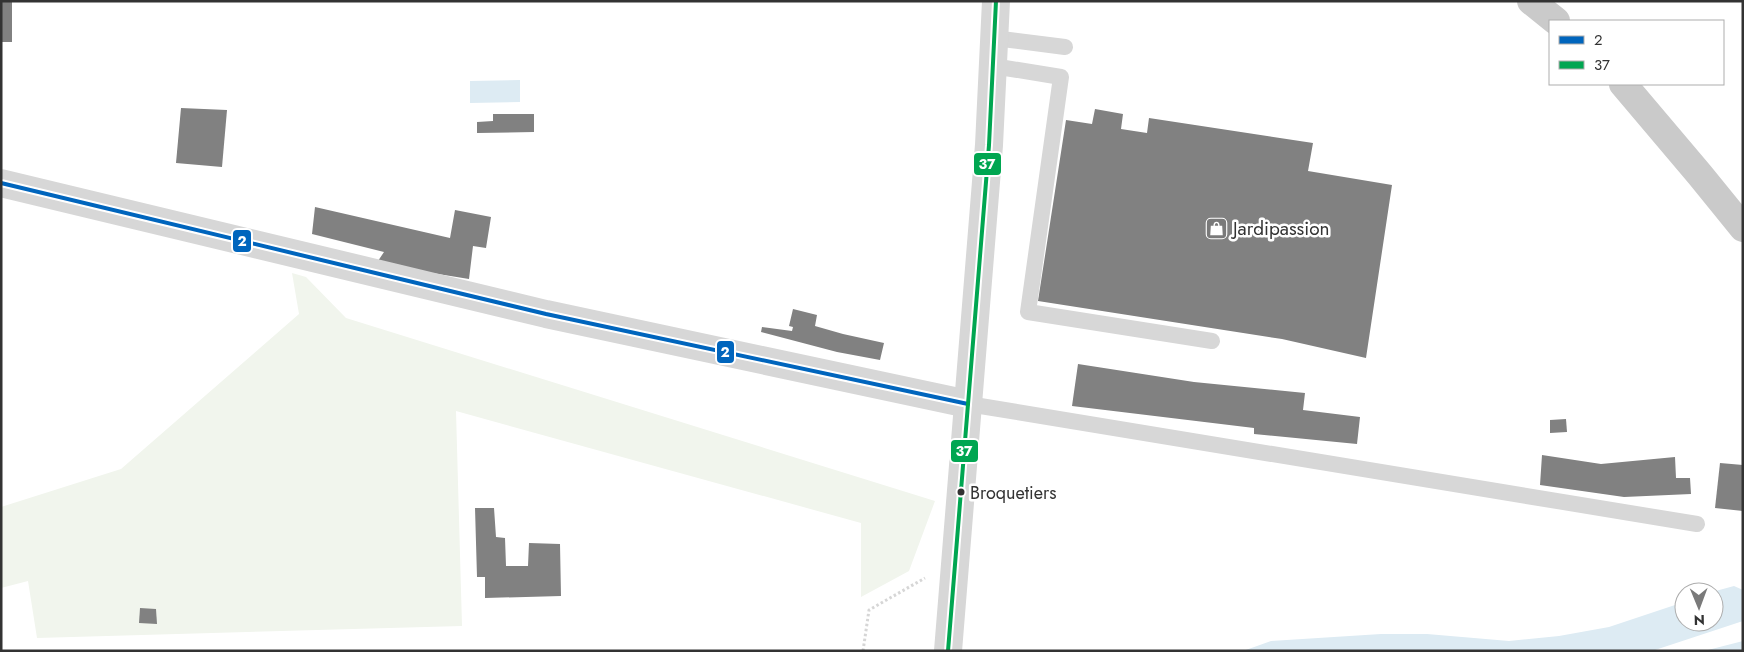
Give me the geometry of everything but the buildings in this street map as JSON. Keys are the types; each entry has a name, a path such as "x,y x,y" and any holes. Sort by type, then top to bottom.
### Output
{"main road":[{"path":"1531,1 1555,20"},
{"path":"1560,1 1573,20"},
{"path":"1624,85 1743,228"}],"street":[{"path":"948,651 989,145 996,1"},
{"path":"1,183 546,314 968,404"}],"lane":[{"path":"994,38 1065,47"},
{"path":"993,66 1061,77 1028,312 1212,341"},
{"path":"968,404 1697,524"}],"path":[{"path":"863,651 869,610 956,561"}],"shaded area":[{"path":"520,80 520,102 470,103 470,81"},
{"path":"292,273 306,277 346,318 935,501 909,571 861,597 861,523 456,411 462,626 37,638 28,581 1,588 1,507 121,469 299,314"},
{"path":"1734,586 1743,590 1743,621 1724,627 1724,589"},
{"path":"1674,605 1674,632 1710,632 1652,651 1243,651 1271,641 1381,634 1427,634 1509,641 1559,636 1609,627"},
{"path":"1743,641 1743,651 1704,651"}],"transit line":[{"name":"37","path":"948,651 989,145 996,1"},
{"name":"2","path":"1,183 546,314 968,404"}],"place":[{"name":"Jardipassion","path":"1217,228"},
{"name":"Broquetiers","path":"961,492"}]}
